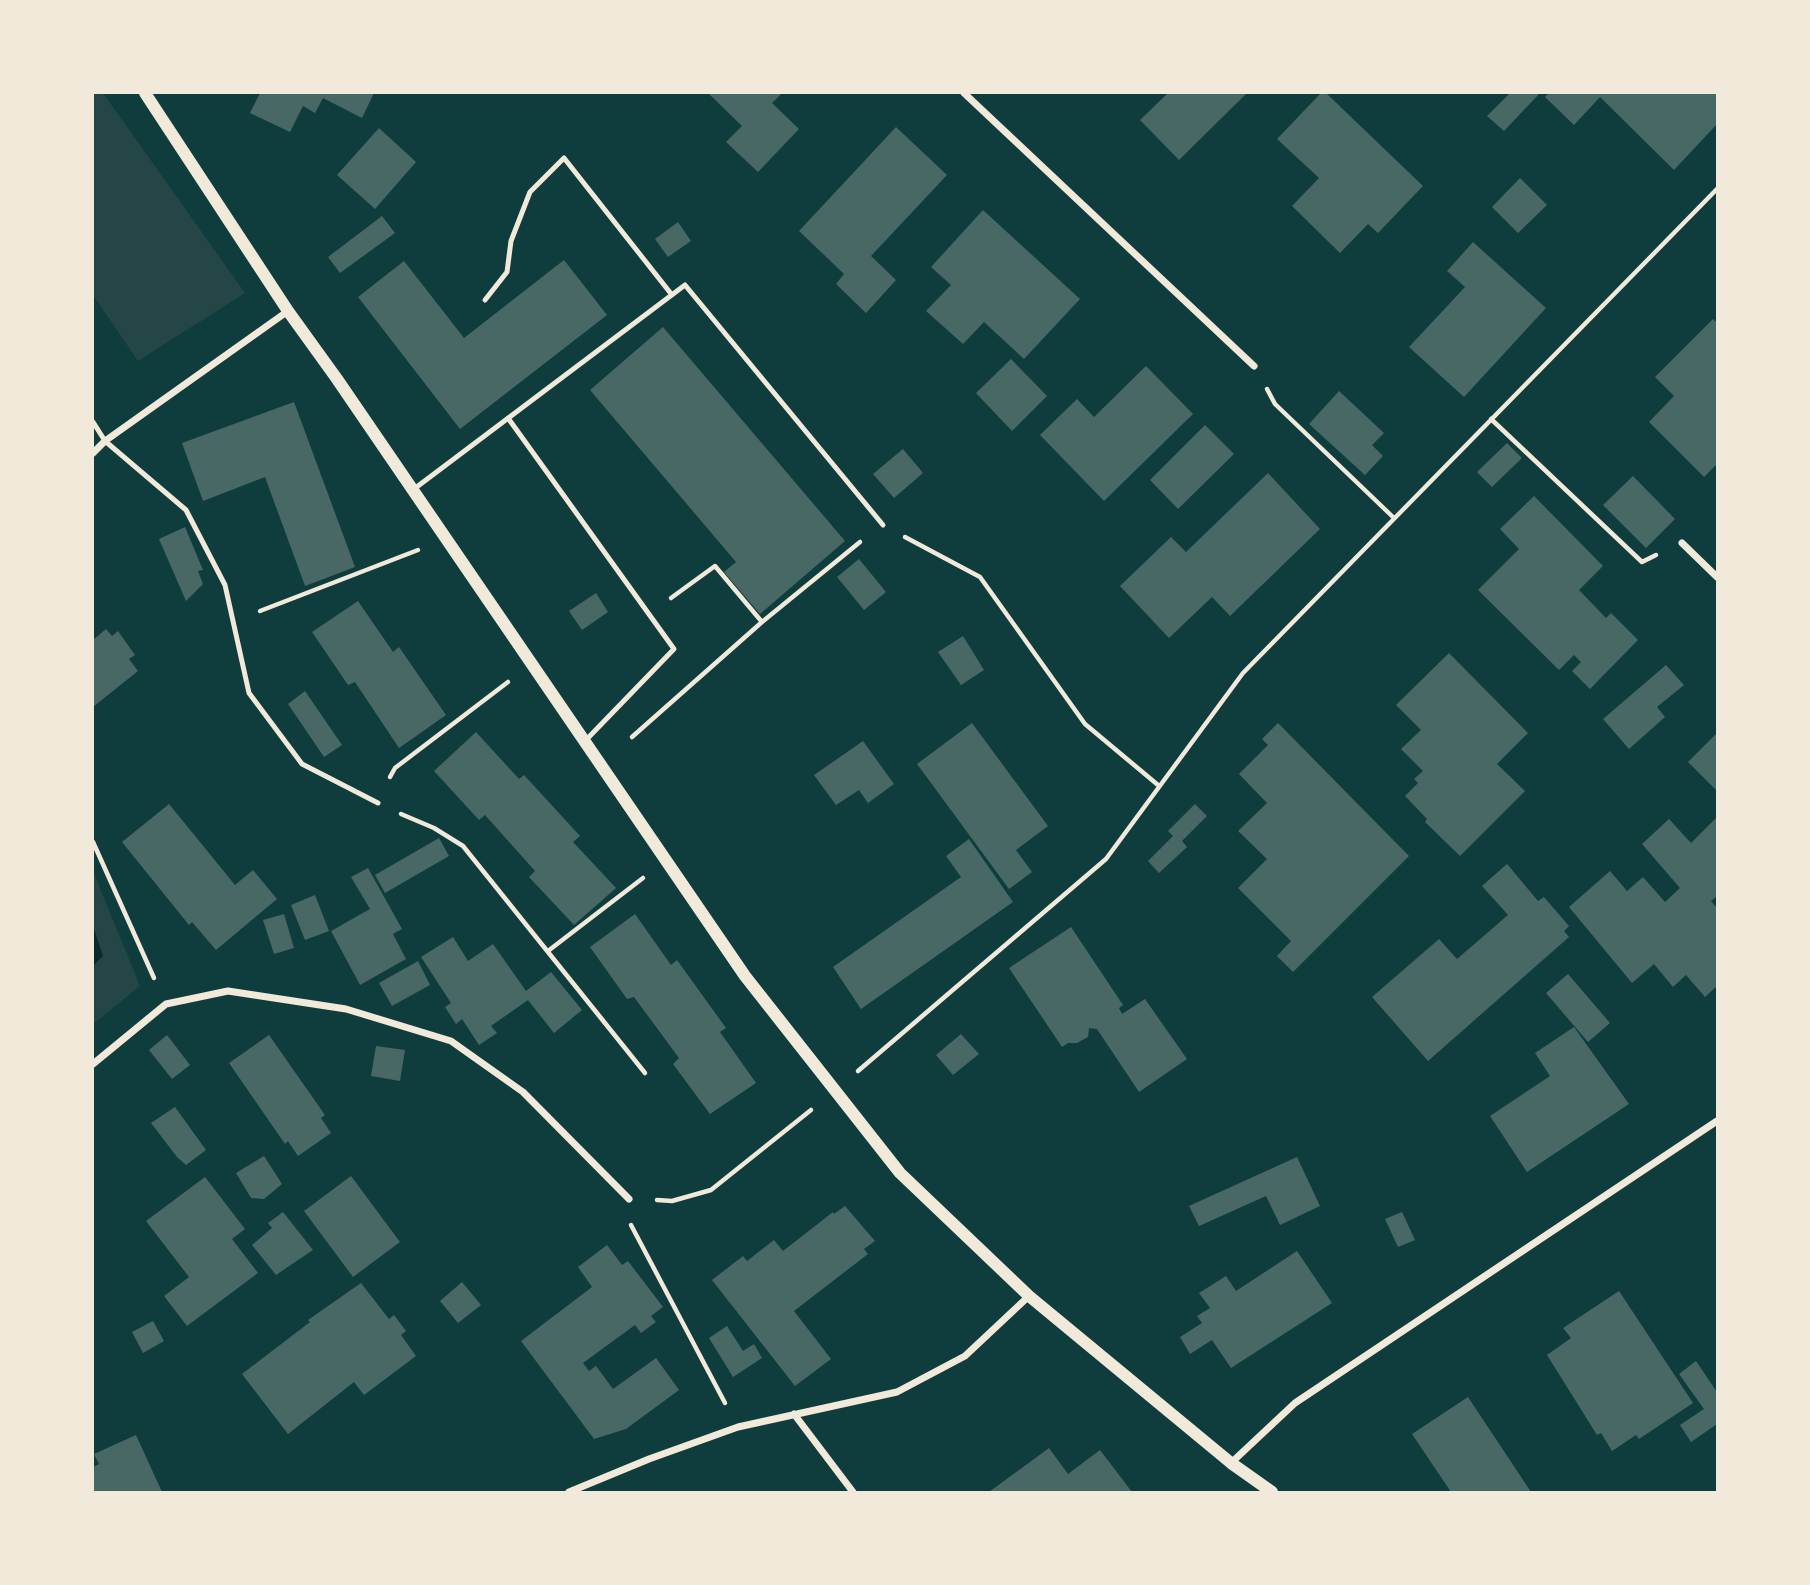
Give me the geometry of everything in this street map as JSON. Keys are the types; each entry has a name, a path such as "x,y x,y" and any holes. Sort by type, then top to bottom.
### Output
{"street":[{"path":"145,93 288,311 745,976 900,1173 1029,1296 1231,1463 1272,1492"},
{"path":"964,93 1254,366"},
{"path":"93,453 105,441 288,311"},
{"path":"1682,543 1717,577"},
{"path":"93,1064 166,1004 228,991 346,1009 451,1041 523,1092 629,1199"},
{"path":"1231,1463 1295,1403 1717,1121"},
{"path":"569,1492 649,1458 738,1427 897,1392 965,1356 1029,1296"},
{"path":"794,1414 853,1492"}],"lane":[{"path":"485,300 507,272 511,241 530,192 564,158 672,295"},
{"path":"412,491 685,285 883,524"},
{"path":"508,418 674,649 584,742"},
{"path":"93,422 105,441 186,510 225,585 248,693 302,764 378,803"}],"path":[{"path":"919,1021 1106,859 1158,785 1244,673 1717,189"},
{"path":"1254,366 1275,404 1394,518"},
{"path":"1491,419 1642,562 1682,543"},
{"path":"600,765 762,622 883,524 980,576 1085,724 1158,785"},
{"path":"233,621 445,540"},
{"path":"650,613 715,566 762,622"},
{"path":"531,665 395,768 378,803 434,828 463,846 645,1073"},
{"path":"93,842 166,1004"},
{"path":"548,951 666,861"},
{"path":"738,1427 631,1229 629,1199 672,1201 711,1189 756,1156"}],"shaded area":[{"path":"93,93 103,93 245,293 138,361 93,295"},
{"path":"93,871 140,986 93,1024"},
{"path":"93,926 103,956 93,966"}],"building":[{"path":"260,93 374,93 362,118 323,98 315,113 303,106 290,132 250,113"},
{"path":"708,93 782,93 772,103 799,129 758,172 726,142 742,126"},
{"path":"1168,93 1247,93 1179,160 1140,120"},
{"path":"1321,93 1326,93 1423,186 1378,233 1368,224 1340,253 1292,206 1319,178 1277,139"},
{"path":"1510,93 1540,93 1504,131 1487,116"},
{"path":"1549,93 1717,93 1717,124 1674,170 1600,97 1574,125 1545,97"},
{"path":"896,127 947,175 871,256 896,280 866,313 836,284 844,274 799,231"},
{"path":"379,128 416,162 375,209 337,175"},
{"path":"1520,178 1547,205 1518,233 1492,207"},
{"path":"983,210 1080,299 1024,359 984,322 963,344 926,311 951,285 931,267"},
{"path":"382,216 395,233 340,273 328,257"},
{"path":"678,222 691,241 668,257 655,239"},
{"path":"1473,242 1546,308 1464,397 1409,347 1465,287 1447,271"},
{"path":"564,260 607,315 460,429 358,297 404,261 464,338"},
{"path":"1713,319 1717,323 1717,464 1704,477 1649,422 1674,396 1655,377"},
{"path":"663,327 845,541 760,614 724,572 736,562 590,390"},
{"path":"1011,359 1047,396 1012,431 976,393"},
{"path":"1146,366 1193,414 1104,501 1040,435 1077,399 1094,417"},
{"path":"1339,391 1384,433 1372,445 1383,456 1365,475 1309,424"},
{"path":"294,402 355,567 305,586 265,477 203,501 182,443"},
{"path":"1205,425 1234,454 1178,509 1150,480"},
{"path":"1507,443 1522,458 1492,487 1477,472"},
{"path":"903,449 923,473 894,498 873,474"},
{"path":"1268,473 1320,529 1230,616 1212,597 1169,638 1120,586 1171,537 1186,552"},
{"path":"1633,476 1675,519 1646,548 1603,505"},
{"path":"1534,496 1603,566 1579,590 1606,618 1611,613 1638,640 1590,689 1572,671 1581,662 1574,655 1559,670 1478,590 1519,549 1500,529"},
{"path":"185,527 203,570 198,571 203,584 186,601 159,539"},
{"path":"859,559 886,592 864,610 837,577"},
{"path":"596,593 608,612 582,630 569,611"},
{"path":"358,601 393,652 399,647 446,715 399,748 355,682 348,685 312,632"},
{"path":"106,629 112,636 118,631 135,655 129,659 138,671 93,707 93,640"},
{"path":"963,636 984,670 961,685 938,652"},
{"path":"1449,653 1528,733 1497,764 1525,791 1460,856 1425,822 1427,819 1405,796 1418,783 1414,779 1423,771 1401,749 1421,730 1396,705"},
{"path":"1666,665 1684,685 1657,707 1665,717 1629,749 1603,719"},
{"path":"305,691 342,745 324,757 288,704"},
{"path":"972,723 1048,826 1016,850 1032,872 1009,889 917,764"},
{"path":"1278,723 1409,856 1293,972 1277,956 1291,941 1238,888 1267,859 1238,831 1267,803 1239,774 1268,745 1262,739"},
{"path":"476,732 519,779 524,775 580,836 573,842 616,888 574,925 529,877 535,871 485,815 479,820 434,771"},
{"path":"1717,733 1717,791 1688,762"},
{"path":"863,741 894,784 868,803 859,790 836,805 814,775"},
{"path":"169,804 235,885 253,870 277,899 216,950 192,922 189,925 122,842"},
{"path":"1195,804 1207,816 1182,841 1187,847 1159,873 1148,861 1173,836 1168,831"},
{"path":"1717,817 1717,896 1711,901 1717,908 1717,986 1705,997 1686,975 1673,987 1654,964 1632,983 1569,907 1610,871 1627,891 1643,877 1665,902 1680,888 1642,844 1669,819 1691,843"},
{"path":"439,838 449,856 385,893 375,875"},
{"path":"969,839 1013,902 861,1009 833,967 961,877 946,856"},
{"path":"1507,864 1538,901 1544,897 1569,926 1564,931 1569,937 1428,1061 1372,997 1439,939 1457,959 1508,915 1482,886"},
{"path":"368,868 402,929 393,934 406,959 360,985 331,931 370,909 351,877"},
{"path":"315,895 329,931 305,940 291,905"},
{"path":"284,914 294,948 274,954 263,920"},
{"path":"635,914 671,965 677,960 726,1028 720,1032 756,1083 710,1114 673,1064 679,1058 634,997 627,999 590,947"},
{"path":"1071,927 1123,1005 1119,1008 1122,1014 1145,999 1187,1059 1139,1092 1097,1029 1089,1028 1088,1037 1062,1047 1009,968"},
{"path":"453,937 468,961 493,944 526,991 551,972 582,1010 554,1033 528,1000 491,1026 497,1033 479,1045 462,1019 456,1024 445,1007 451,1003 421,957"},
{"path":"418,961 430,985 392,1006 379,983"},
{"path":"1568,974 1610,1023 1588,1042 1546,993"},
{"path":"1574,1027 1629,1104 1527,1172 1490,1116 1550,1076 1535,1053"},
{"path":"961,1034 979,1054 953,1075 936,1055"},
{"path":"167,1035 190,1065 172,1079 149,1050"},
{"path":"269,1035 325,1115 321,1118 331,1133 298,1156 288,1141 285,1144 229,1063"},
{"path":"376,1046 405,1050 400,1081 371,1076"},
{"path":"175,1107 206,1150 186,1165 151,1123"},
{"path":"264,1156 282,1184 264,1199 251,1198 236,1173"},
{"path":"1297,1157 1320,1206 1280,1225 1266,1196 1199,1226 1189,1206"},
{"path":"351,1176 400,1242 353,1277 304,1211"},
{"path":"205,1177 245,1229 232,1239 258,1273 187,1326 164,1296 189,1277 146,1221"},
{"path":"845,1206 875,1241 864,1249 868,1254 794,1311 831,1359 795,1386 712,1280 743,1256 747,1261 774,1240 783,1251 833,1212 834,1214"},
{"path":"283,1212 313,1250 276,1275 252,1245 272,1228 268,1223"},
{"path":"1402,1212 1415,1240 1398,1247 1385,1219"},
{"path":"607,1245 622,1265 628,1261 663,1307 651,1316 656,1322 641,1333 635,1325 583,1363 589,1371 596,1366 613,1389 656,1358 679,1390 626,1429 594,1439 521,1341 592,1287 578,1267"},
{"path":"1297,1251 1332,1303 1231,1368 1212,1340 1190,1354 1180,1337 1202,1323 1197,1316 1210,1308 1199,1293 1226,1276 1236,1291"},
{"path":"462,1282 481,1305 458,1323 440,1301"},
{"path":"361,1283 389,1319 394,1315 406,1331 401,1335 416,1356 364,1395 354,1382 288,1434 242,1374 310,1322 308,1320"},
{"path":"1619,1291 1693,1403 1639,1439 1636,1435 1612,1451 1601,1433 1597,1435 1547,1355 1571,1338 1563,1328"},
{"path":"153,1321 164,1341 143,1353 132,1332"},
{"path":"727,1326 743,1351 754,1344 762,1358 733,1377 709,1338"},
{"path":"1696,1361 1717,1392 1717,1424 1691,1442 1680,1425 1704,1409 1679,1374"},
{"path":"1468,1397 1531,1492 1451,1492 1412,1434"},
{"path":"136,1435 162,1492 93,1492 93,1467 99,1464 94,1454"},
{"path":"1049,1448 1068,1474 1100,1450 1132,1492 989,1492"}]}
